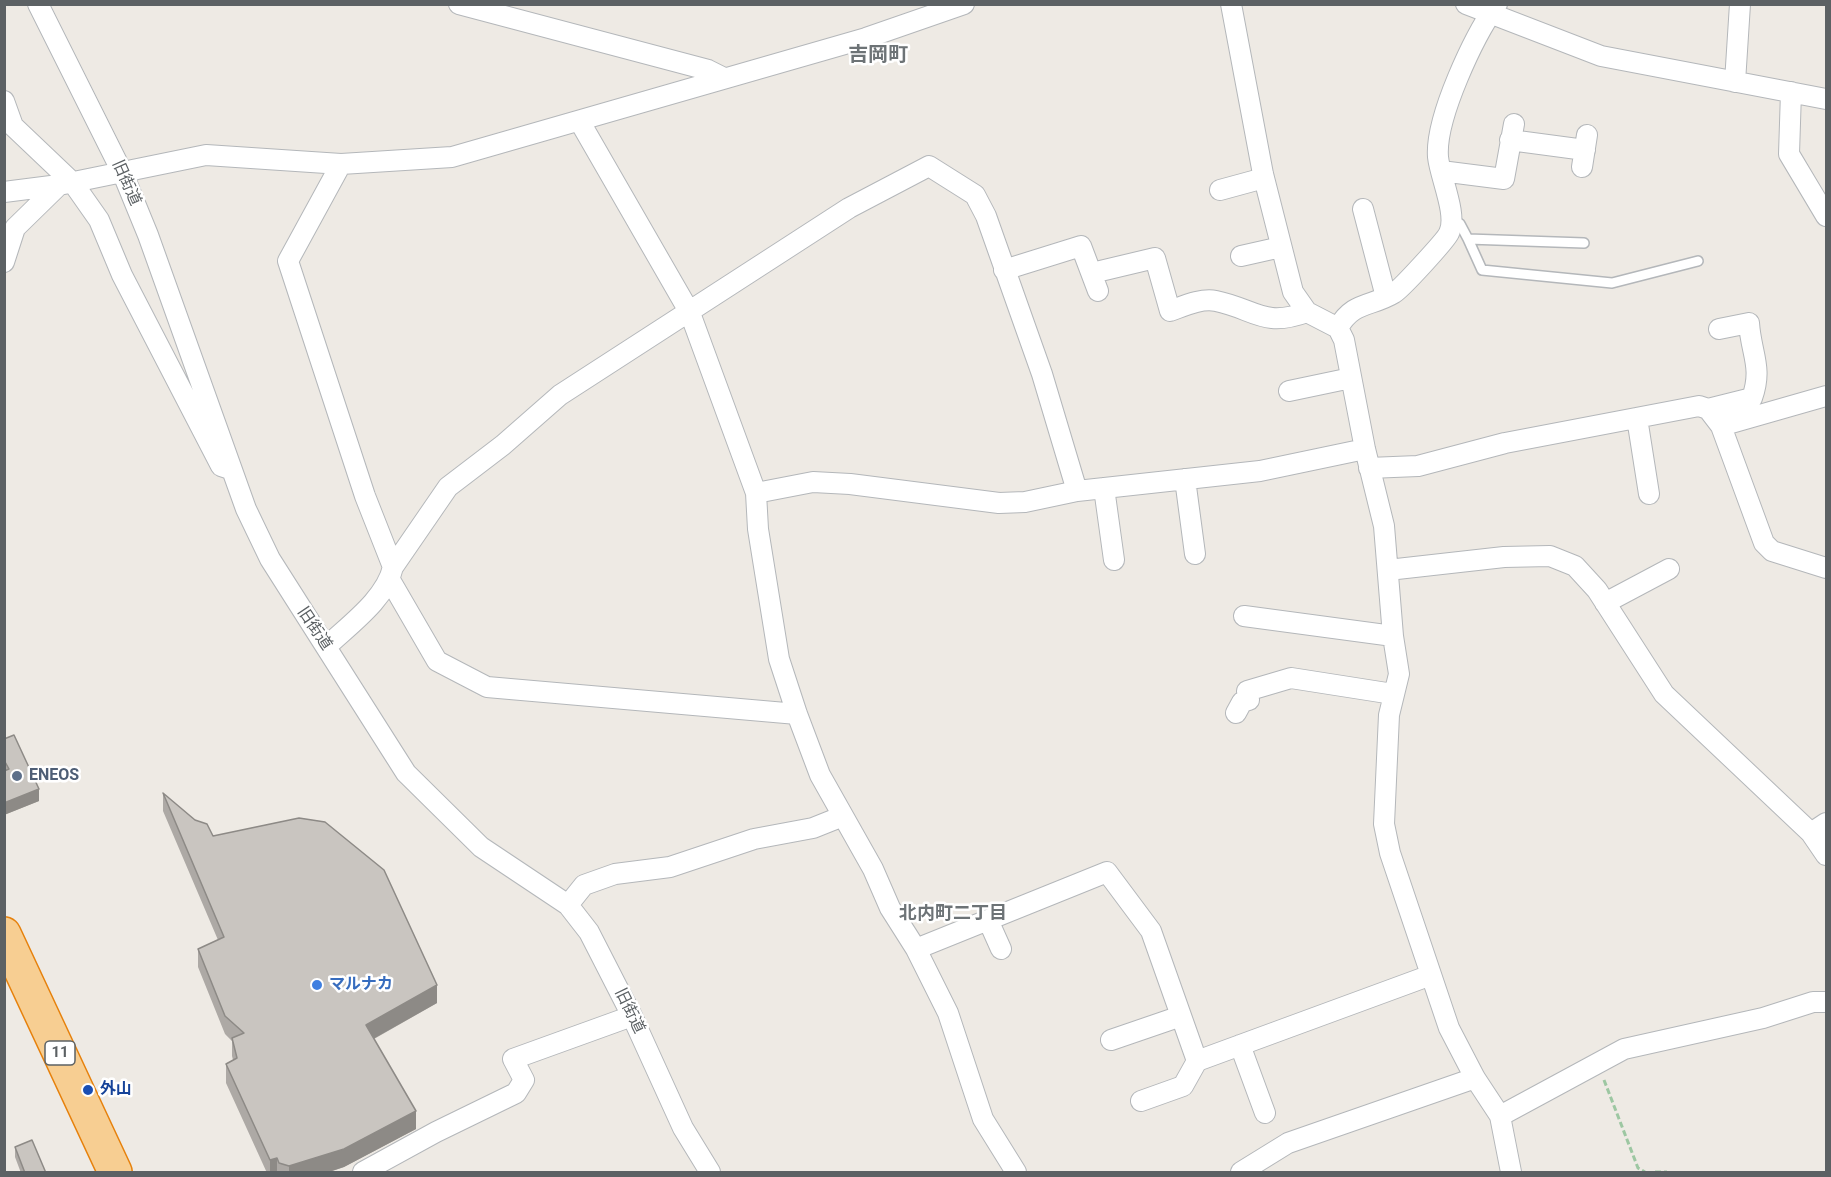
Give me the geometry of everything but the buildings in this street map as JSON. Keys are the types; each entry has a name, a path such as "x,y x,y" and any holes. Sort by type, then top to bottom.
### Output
{"highway":[{"name":"11","path":"4,934 115,1173"}],"street":[{"name":"旧街道","path":"38,4 123,174 148,235 246,509 270,560 406,773 481,847 568,905 588,932 632,1016 683,1128 710,1173"},
{"path":"459,4 708,70 722,77"},
{"path":"4,192 123,174 206,155 341,164 452,157 580,122 722,77 866,38 964,4"},
{"path":"1231,4 1264,178 1293,292 1307,312 1338,328 1344,340 1383,526 1393,636 1399,674 1392,694 1384,824 1390,852 1449,1028 1474,1078 1500,1116 1511,1173"},
{"path":"1466,4 1494,8 1601,56 1827,99"},
{"path":"1735,82 1740,4"},
{"path":"1338,328 1343,318 1357,307 1386,297 1405,286 1425,259 1449,233 1453,220 1438,156 1442,124 1466,61 1494,8"},
{"path":"1791,92 1789,154 1827,216"},
{"path":"4,101 13,126 99,220 128,286 221,466 232,469"},
{"path":"580,122 690,313 756,493 758,530 780,660 796,714 820,774 873,869 890,908 916,949 948,1013 983,1119 1016,1173"},
{"path":"1441,171 1504,179 1512,132 1585,151"},
{"path":"341,164 288,261 391,574 437,661 487,687 796,714"},
{"path":"326,647 365,610 448,487 503,446 560,395 849,208 929,166 975,195 986,216 1042,374 1077,491"},
{"path":"1220,190 1264,178"},
{"path":"4,261 15,228 66,184"},
{"path":"1363,210 1386,297"},
{"path":"1004,270 1081,246 1095,282 1155,258 1170,311 1199,302 1215,301 1266,319 1287,319 1307,312"},
{"path":"1240,256 1281,246"},
{"path":"756,493 813,482 850,484 999,503 1025,502 1077,491 1367,458 1419,466 1505,443 1699,406 1708,409 1752,398 1758,371 1748,361 1749,323 1719,329"},
{"path":"1289,391 1351,378"},
{"path":"1721,426 1827,396"},
{"path":"1708,409 1721,426 1764,543 1772,551 1827,568"},
{"path":"1636,418 1649,494"},
{"path":"1185,479 1195,555"},
{"path":"1104,488 1114,560"},
{"path":"1388,570 1504,557 1550,556 1575,566 1602,599 1664,694 1819,828 1827,855"},
{"path":"1602,599 1665,565"},
{"path":"1244,616 1393,636"},
{"path":"1236,713 1242,702 1250,700 1247,691 1291,678 1392,694"},
{"path":"568,905 584,885 615,874 670,867 754,839 813,828 843,816"},
{"path":"916,949 1107,872 1151,931 1197,1061"},
{"path":"988,920 1000,949"},
{"path":"1141,1101 1183,1086 1197,1061 1431,975"},
{"path":"1500,1116 1624,1049 1764,1018 1813,1002 1827,1002"},
{"path":"363,1173 436,1132 516,1093 524,1080 513,1059 632,1016"},
{"path":"1111,1040 1181,1016"},
{"path":"1240,1045 1265,1113"},
{"path":"1241,1173 1288,1143 1474,1078"}],"lane":[{"path":"1453,220 1460,224 1482,270 1612,283 1698,261"},
{"path":"1468,238 1584,243"}],"path":[{"path":"1597,1062 1638,1168 1645,1173"},
{"path":"1655,1173 1667,1173"}],"place":[{"name":"ENEOS","path":"17,776"},
{"name":"マルナカ","path":"317,985"},
{"name":"外山","path":"88,1090"}],"district":[{"name":"吉岡町","path":"878,56"},
{"name":"北内町二丁目","path":"953,914"}]}
